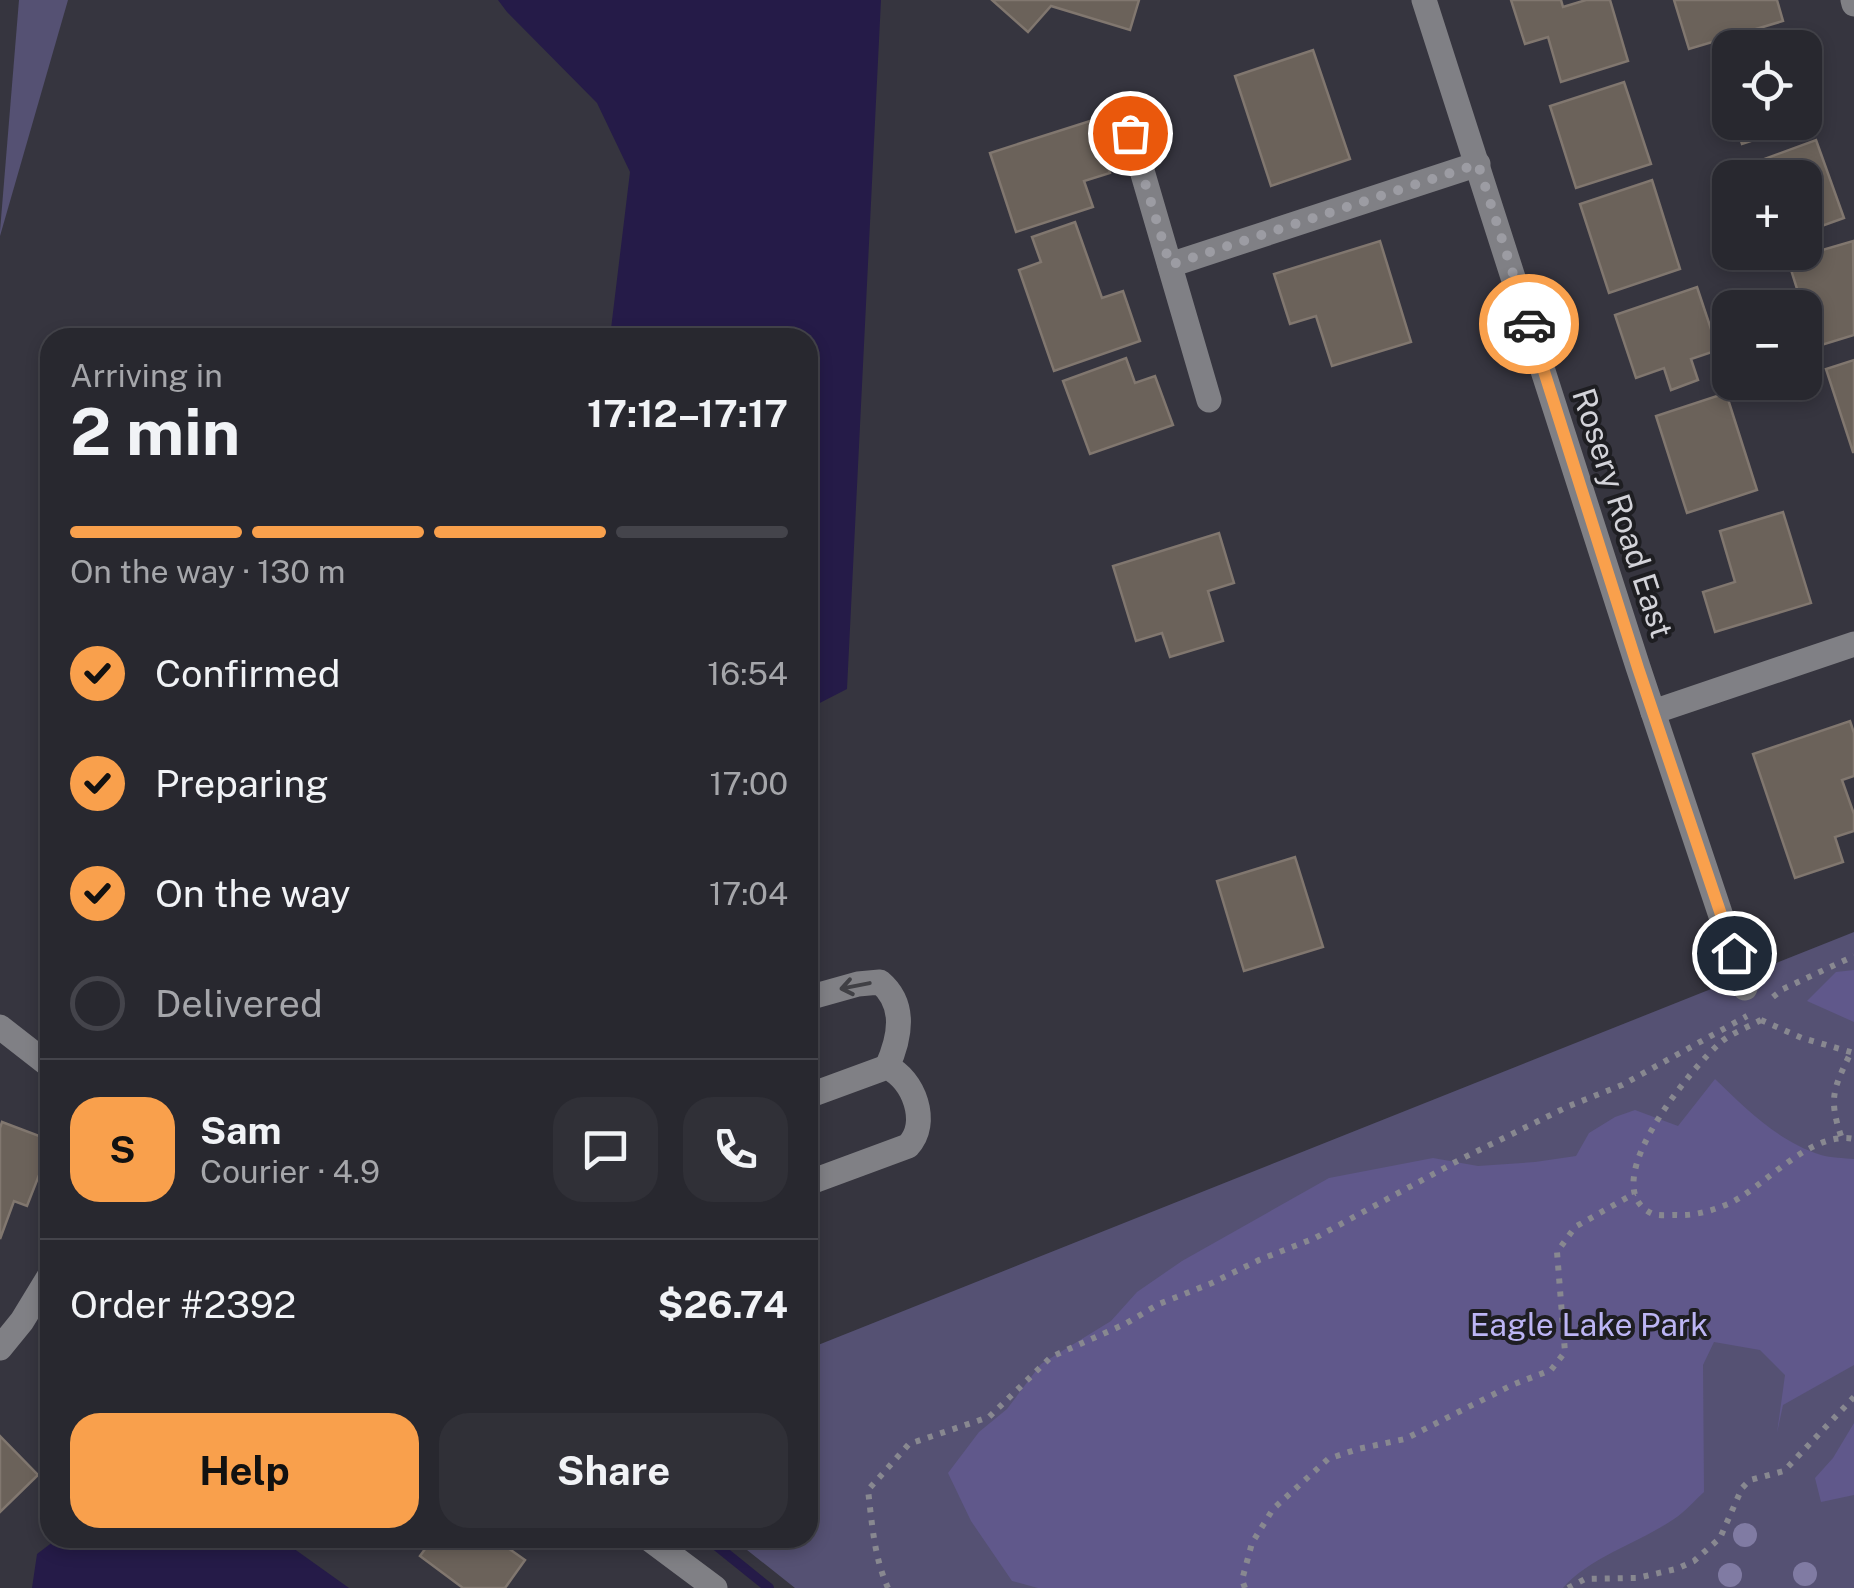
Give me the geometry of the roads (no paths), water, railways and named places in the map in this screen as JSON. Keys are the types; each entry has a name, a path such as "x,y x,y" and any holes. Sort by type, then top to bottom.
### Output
{"street":[{"name":"Rosery Road East","path":"1424,0 1653,712 1751,999"},
{"path":"1130,133 1209,400"},
{"path":"1170,265 1478,164"},
{"path":"1653,712 1854,644"},
{"path":"818,995 880,982 890,991 899,1020 898,1042 888,1067"},
{"path":"0,1028 40,1058"},
{"path":"818,1092 888,1067 900,1073 916,1100 914,1140 908,1146 818,1179"},
{"path":"0,1348 40,1291"},
{"path":"661,1548 715,1588"}],"waterway":[{"path":"719,1548 769,1588"}],"park label":[{"name":"Eagle Lake Park","path":"1589,1324"}]}
